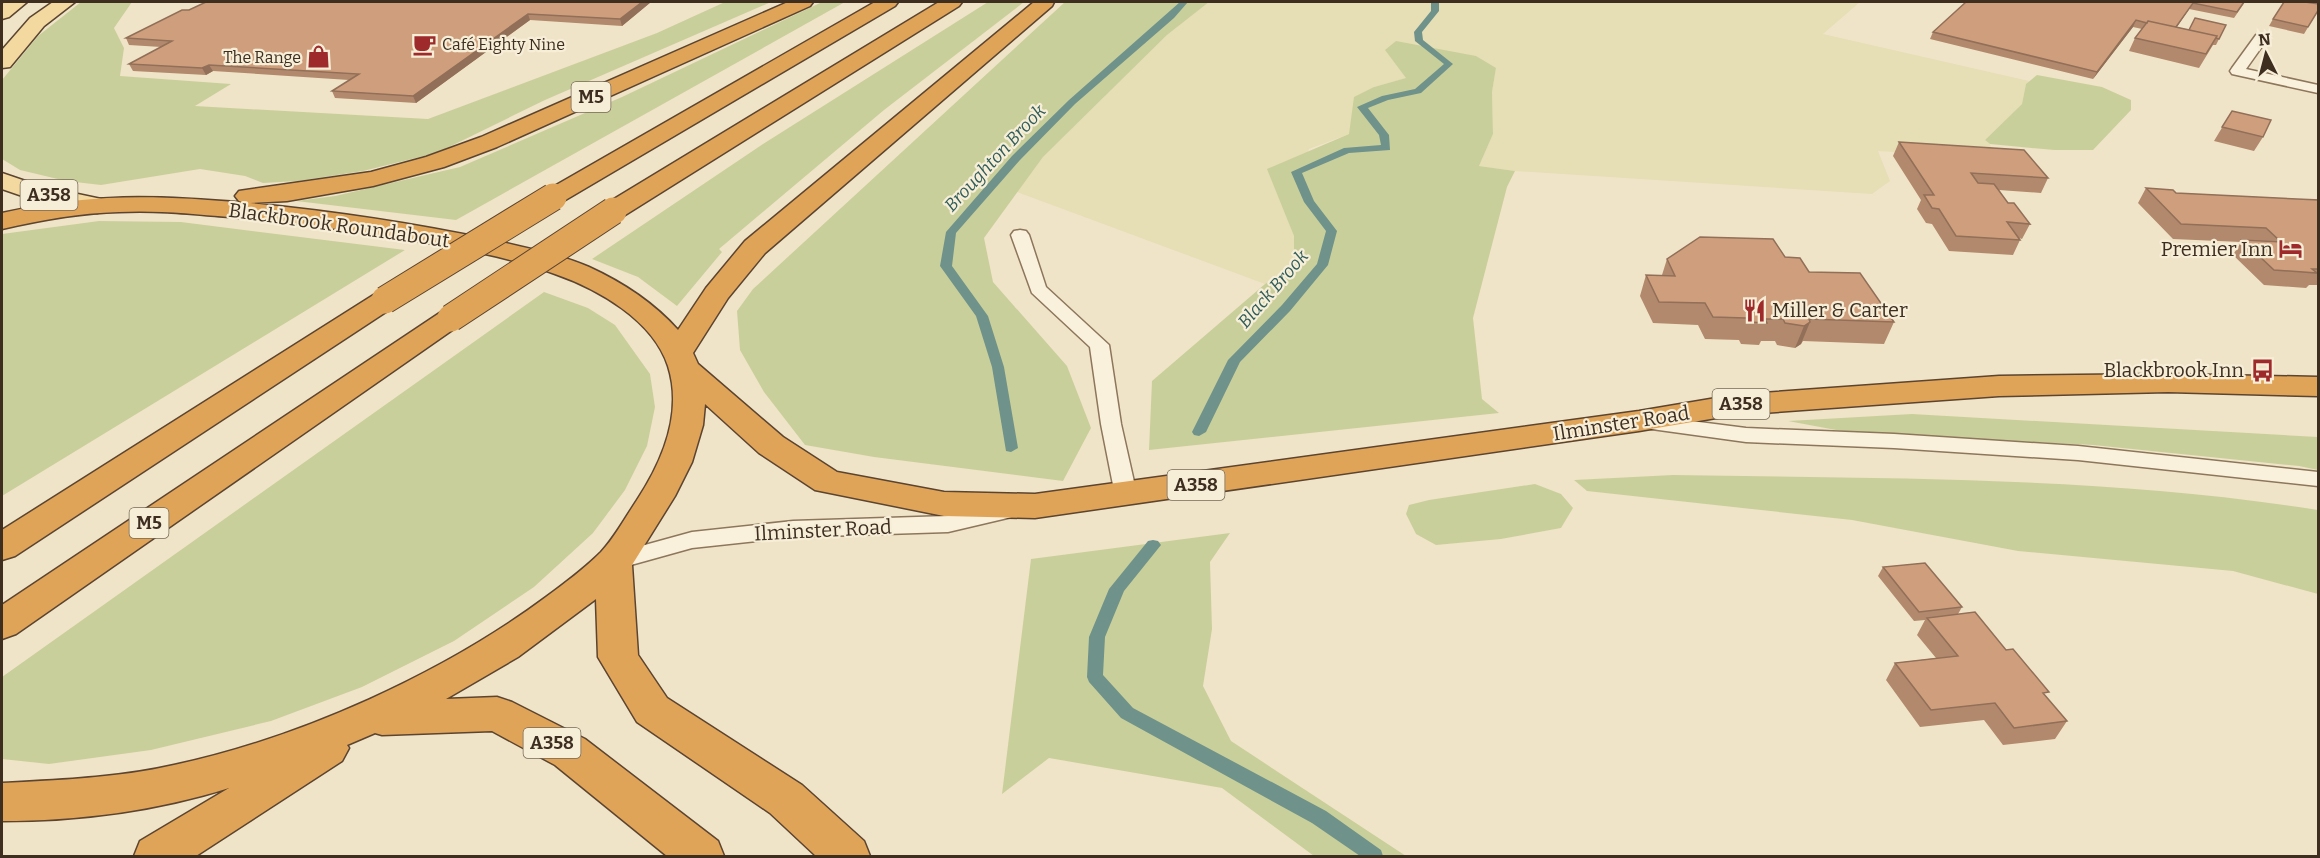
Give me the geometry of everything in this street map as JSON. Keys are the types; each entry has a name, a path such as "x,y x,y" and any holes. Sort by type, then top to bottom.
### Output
{"highway":[{"name":"M5","path":"171,204 330,186 373,179 435,162 489,142 803,2"},
{"path":"2,547 386,300 553,196 888,2"},
{"name":"M5","path":"2,624 613,210 952,2"},
{"path":"681,361 716,294 755,247 1045,2"},
{"name":"Blackbrook Roundabout","path":"2,221 97,205 171,204 273,213 409,230 528,256 590,278 644,312 661,328 681,361 689,391 686,435 665,485 613,562 564,604 453,677 371,718 253,762 173,784 86,798 2,802"},
{"name":"Ilminster Road","path":"681,361 771,445 826,482 944,504 1035,506 1639,421 1734,405 1999,386 2168,382 2319,387"},
{"path":"613,562 618,657 652,710 786,800 847,856"},
{"name":"A358","path":"371,718 497,714 570,752 701,856"},
{"path":"157,856 276,782 371,718"}],"main road":[{"path":"2,13 17,2"},
{"path":"2,62 37,22 65,2"},
{"name":"A358","path":"2,181 34,192 97,205"}],"lane":[{"path":"2261,38 2236,71 2319,89"},
{"path":"1020,235 1038,289 1099,345 1125,495"},
{"path":"1639,421 1746,435 1894,441 2078,453 2319,479"},
{"name":"Ilminster Road","path":"613,562 692,540 793,529 948,524 1035,506"}],"shaded area":[{"path":"1209,2 1860,2 1823,34 2029,81 2022,104 1985,140 1990,144 1993,158 1878,151 1890,181 1872,194 1515,171 1479,166 1493,134 1492,92 1496,68 1407,78 1374,87 1349,134 1309,149 1285,212 1294,236 1294,264 1265,284 1017,192 1043,157 1167,35"}],"green space":[{"path":"81,2 132,2 114,28 124,48 120,76 231,84 195,106 428,119 657,33 725,2 771,2 545,100 428,155 363,171 298,181 263,183 245,176 200,169 101,185 66,181 20,170 2,159 2,80 38,36"},
{"path":"822,2 845,2 456,220 296,201 335,196 460,167 622,97"},
{"path":"988,2 1024,2 884,110 719,249 722,252 677,306 638,277 592,259 763,144"},
{"path":"1065,2 1209,2 1167,35 1043,157 984,238 993,282 1067,366 1091,428 1063,481 874,457 805,445 764,392 740,350 737,311 753,289"},
{"path":"1396,41 1476,56 1496,68 1492,92 1493,134 1479,166 1515,171 1507,187 1473,318 1482,399 1499,413 1149,450 1152,381 1265,284 1294,264 1294,236 1267,169 1349,134 1354,97 1374,87 1406,78 1385,50"},
{"path":"2037,75 2102,87 2131,100 2131,110 2093,150 2054,150 1990,144 1985,140 2022,104 2026,84"},
{"path":"99,221 181,222 405,250 2,496 2,234"},
{"path":"544,292 588,308 615,325 650,374 655,407 647,446 625,490 593,533 534,587 454,641 362,687 271,721 151,750 49,764 2,759 2,677"},
{"path":"1912,414 2318,437 2318,470 2299,466 2093,445 1852,433 1788,421"},
{"path":"1673,475 1997,481 2077,485 2238,499 2318,510 2318,594 2233,571 2018,551 1852,520 1587,491 1574,480"},
{"path":"1535,484 1561,494 1573,508 1561,528 1501,539 1436,545 1416,534 1406,514 1409,505 1429,500"},
{"path":"1230,533 1210,562 1212,629 1203,686 1231,741 1406,856 1314,856 1222,788 1049,758 1002,794 1031,559"}],"building":[{"name":"The Range","path":"206,2 642,2 620,19 528,14 413,96 332,91 359,74 209,65 202,68 129,64 172,41 126,38 182,10 189,10"},
{"path":"1966,2 2244,2 2237,12 2193,3 2176,27 2136,20 2097,72 1933,32"},
{"path":"2284,2 2319,4 2319,9 2308,27 2273,19"},
{"path":"2195,18 2226,25 2219,39 2216,38 2217,36 2189,30"},
{"path":"2148,21 2217,36 2206,54 2135,38"},
{"path":"2232,111 2271,120 2263,137 2222,127"},
{"path":"1899,142 2024,150 2048,178 1971,173 1978,183 1994,184 2008,203 2014,203 2030,224 2007,222 2020,240 1956,236 1939,209 1932,208 1924,195 1934,195"},
{"path":"2146,188 2173,190 2176,193 2319,200 2319,269 2312,269 2317,273 2274,270 2242,240 2281,242 2266,228 2181,224"},
{"name":"Miller & Carter","path":"1700,237 1773,239 1785,257 1800,258 1809,272 1860,273 1894,322 1809,319 1810,322 1804,326 1785,323 1783,319 1765,319 1767,323 1749,322 1746,318 1713,317 1705,303 1659,302 1646,275 1675,276 1667,259"},
{"path":"1925,563 1962,607 1919,612 1883,567"},
{"path":"1975,612 2006,650 2013,649 2049,692 2043,693 2067,721 2014,728 1995,703 1931,710 1895,663 1958,656 1927,618"}],"waterway":[{"name":"Broughton Brook","path":"1011,448 998,367 982,316 946,266 951,232 1016,158 1072,102 1184,2"},
{"name":"Black Brook","path":"1199,432 1234,360 1286,308 1322,265 1332,231 1309,202 1296,172 1347,150 1387,148 1384,135 1362,107 1385,98 1418,91 1449,64 1419,41 1418,32 1435,11 1435,2"},
{"path":"1153,545 1117,589 1097,637 1095,677 1127,713 1319,817 1374,856"}],"place":[{"name":"Café Eighty Nine","path":"424,44"},
{"name":"The Range","path":"319,57"},
{"name":"Premier Inn","path":"2291,249"},
{"name":"Miller & Carter","path":"1754,310"},
{"name":"Blackbrook Inn","path":"2262,370"}]}
